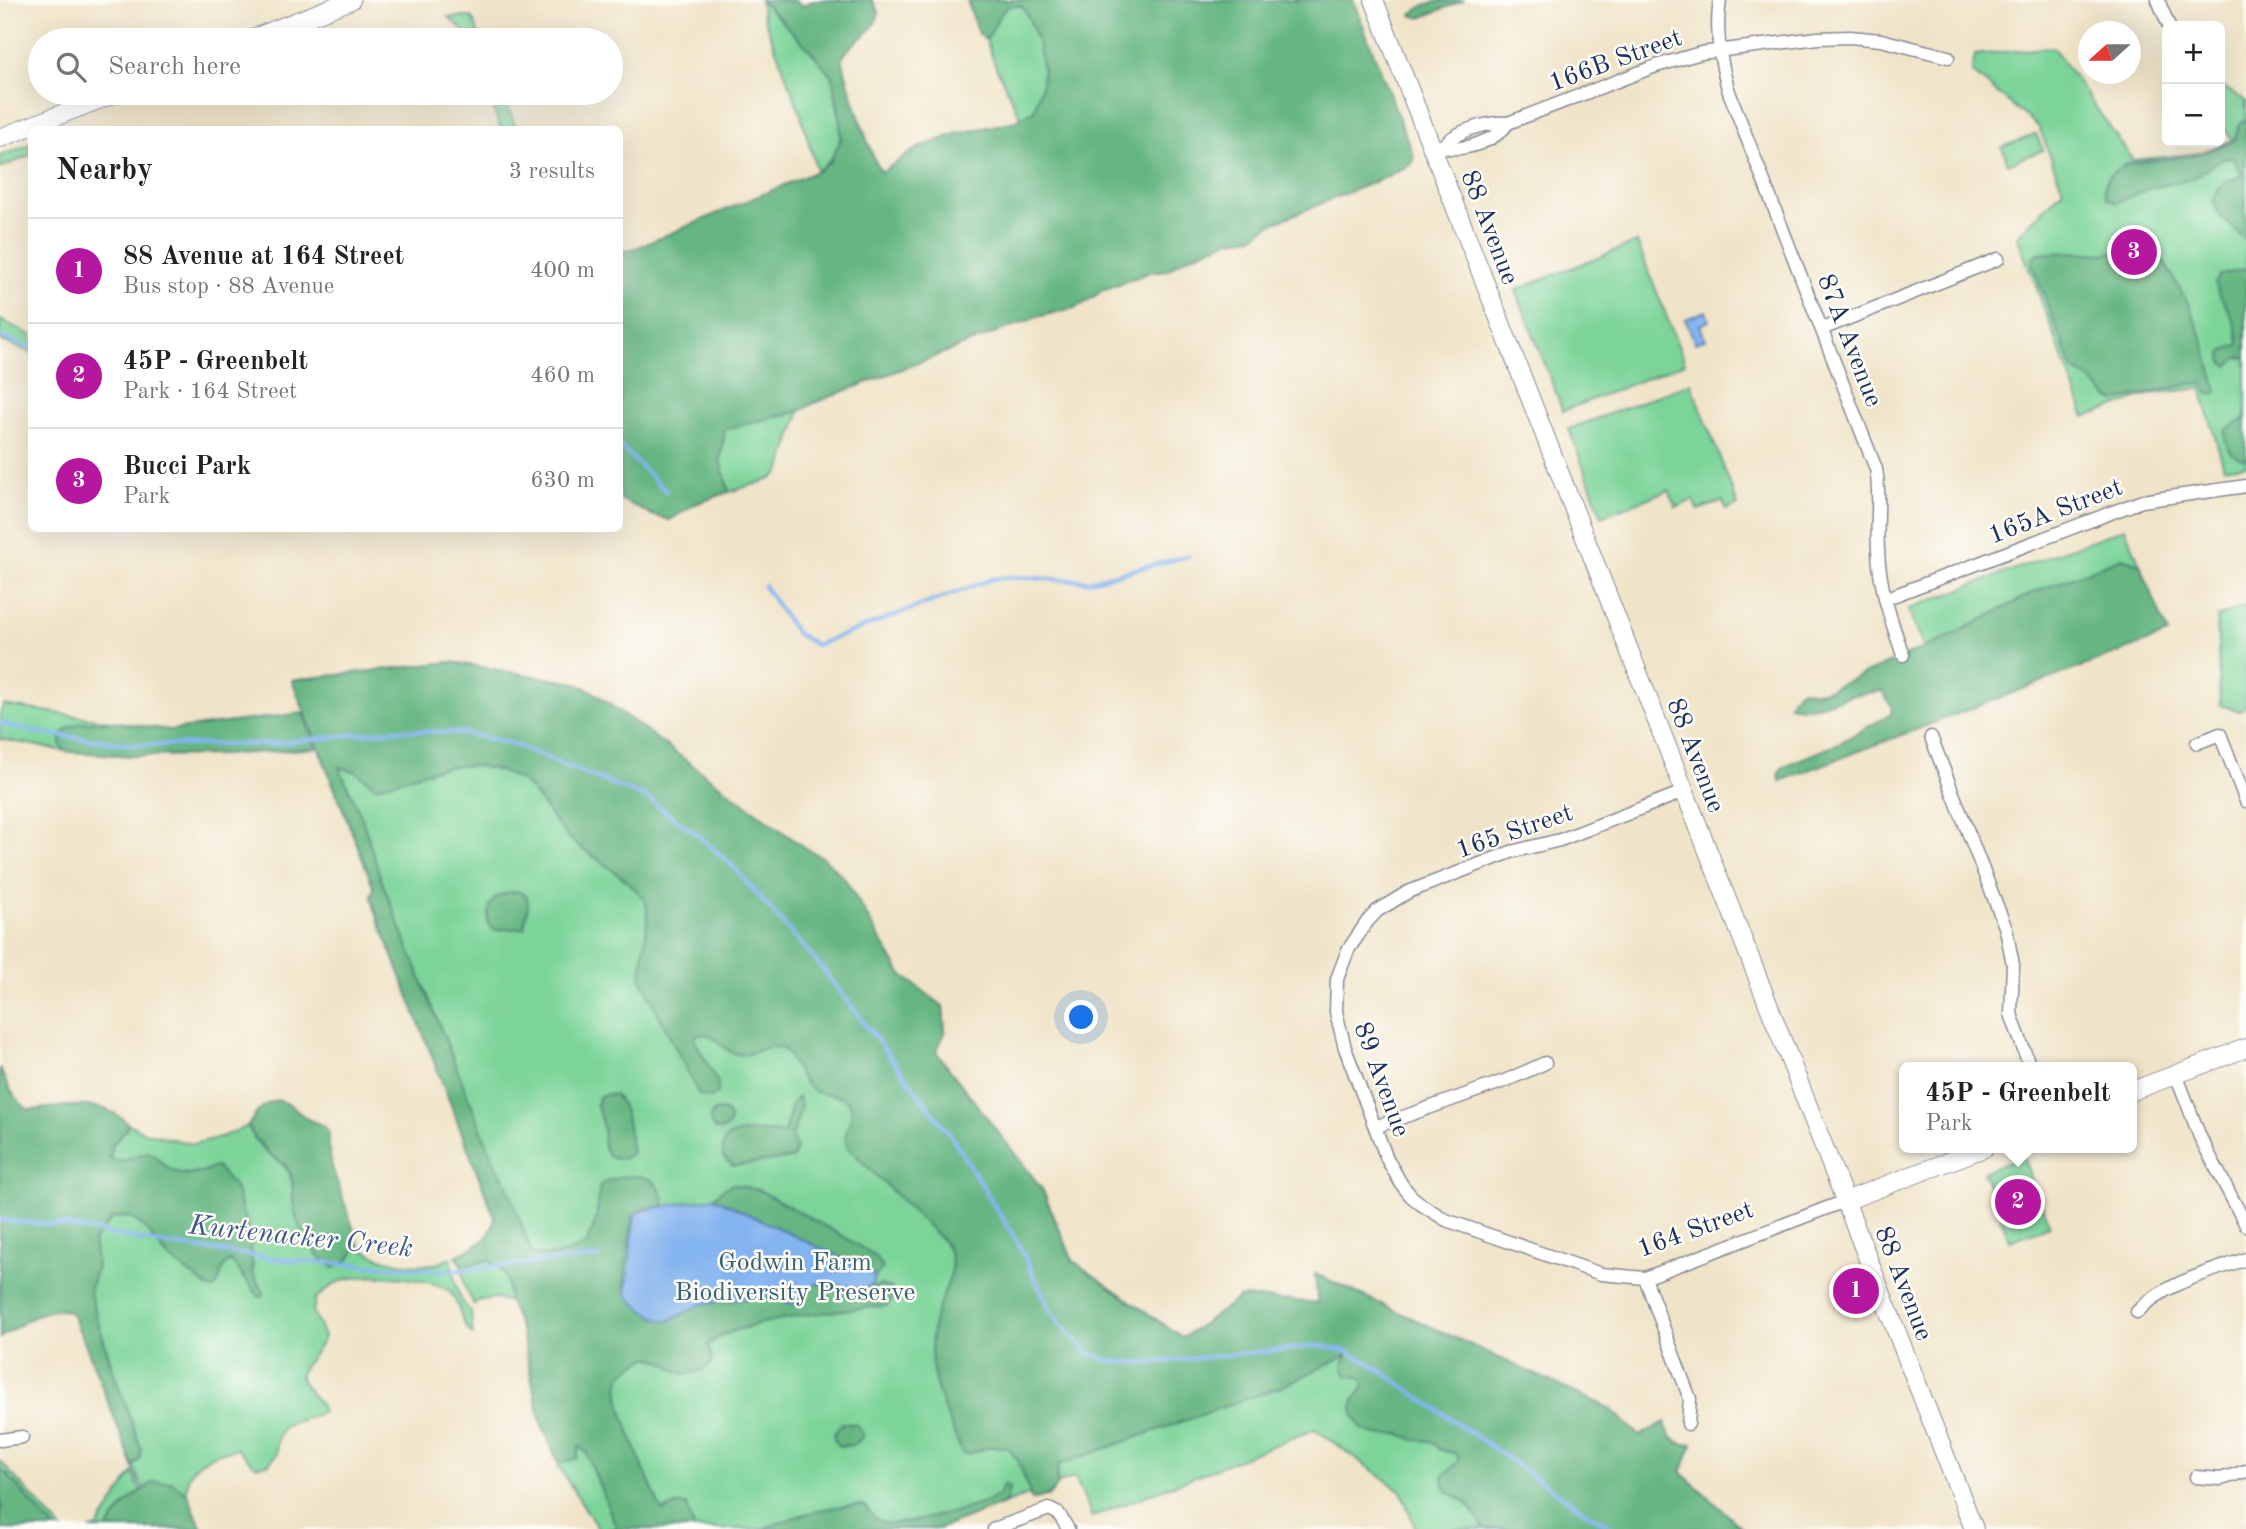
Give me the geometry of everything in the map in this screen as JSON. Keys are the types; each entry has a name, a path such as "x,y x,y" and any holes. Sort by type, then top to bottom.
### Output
{"main road":[{"path":"280,28 351,0"},
{"name":"88 Avenue","path":"1374,0 1438,149 1683,792 1974,1529"},
{"path":"31,126 85,105"},
{"path":"0,138 28,127"},
{"path":"2137,1089 2246,1048"},
{"name":"164 Street","path":"1845,1201 1971,1153"}],"street":[{"name":"87A Avenue","path":"1720,0 1720,50 1729,92 1876,469 1879,494 1878,549 1885,599 1903,654"},
{"path":"2158,0 2166,21"},
{"name":"166B Street","path":"1438,149 1453,137 1494,121 1508,123 1656,66 1720,50 1818,38 1858,37 1893,42 1948,57"},
{"name":"166B Street","path":"1438,149 1457,150 1501,134 1508,123"},
{"path":"1822,329 1998,258"},
{"name":"165A Street","path":"1885,599 2143,501 2246,486"},
{"path":"2197,743 2220,734 2246,801"},
{"path":"1931,737 2006,929 2013,965 2011,1014 2028,1062"},
{"name":"165 Street","path":"1367,922 1377,911 1408,892 1511,852 1560,840 1683,792"},
{"name":"89 Avenue","path":"1367,922 1348,950 1337,979 1336,1012 1345,1048 1394,1172 1402,1185 1422,1205"},
{"path":"1375,1127 1507,1080 1545,1063"},
{"path":"2176,1074 2200,1137 2246,1225"},
{"name":"164 Street","path":"1422,1205 1446,1220 1601,1274 1645,1278 1845,1201"},
{"path":"2137,1312 2170,1287 2246,1259"},
{"path":"1645,1278 1690,1399 1689,1424"},
{"path":"0,1440 22,1437"},
{"path":"2196,1477 2221,1479 2246,1471"},
{"path":"994,1529 1044,1510 1056,1511 1068,1529"}],"green space":[{"path":"760,0 819,59 833,80 840,124 839,142 832,157 817,171 800,112 763,16"},
{"path":"761,0 795,0 802,6 814,0 872,0 879,13 873,27 852,45 842,58 862,126 882,172 916,149 955,134 1016,121 1034,111 1042,83 1042,65 1034,33 1022,6 1008,6 986,40 979,34 967,0 1353,0 1414,157 1411,164 1386,177 1271,224 1253,237 1229,240 1188,257 1167,270 1150,272 1103,290 1074,308 1037,317 814,403 800,411 725,429 720,460 729,492 695,504 670,520 652,515 623,500 623,251 817,171 830,162 841,139 839,111 832,76"},
{"path":"1464,0 1421,18 1411,15 1429,4"},
{"path":"1008,6 1022,6 1038,43 1042,64 1042,83 1034,111 1021,118 986,40"},
{"path":"448,17 472,17 476,28 461,28"},
{"path":"2053,47 2133,160 2200,153 2215,147 2225,147 2225,143 2232,140 2225,130 2225,88 2246,101 2246,465 2224,468 2201,388 2151,394 2085,417 2017,236 2063,190 2039,127 1972,72 1975,55"},
{"path":"492,105 507,105 516,126 500,126"},
{"path":"2246,119 2246,240 2219,215 2213,200 2222,185 2242,174 2233,157 2222,159 2192,179 2148,189 2116,203 2106,197 2107,179 2120,168 2131,163 2225,147 2234,140 2240,123"},
{"path":"2036,134 2043,150 2008,164 2002,147"},
{"path":"28,145 28,156 0,168 0,156"},
{"path":"1637,242 1685,363 1563,411 1516,290"},
{"path":"2134,249 2159,253 2190,307 2203,340 2217,391 2213,395 2208,393 2203,384 2194,383 2115,401 2107,397 2090,379 2073,370 2032,259 2037,254 2102,254"},
{"path":"2244,269 2246,358 2239,357 2228,366 2224,364 2222,355 2225,350 2239,344 2238,335 2215,283 2220,275"},
{"path":"0,320 28,334 28,352 0,340"},
{"path":"1691,383 1738,505 1726,510 1723,501 1698,510 1694,500 1676,507 1669,490 1602,516 1569,429"},
{"path":"800,411 780,472 771,479 729,492 720,460 725,429"},
{"path":"2246,418 2246,460 2229,450 2225,430"},
{"path":"2125,528 2140,564 2122,558 1924,648 1908,609"},
{"path":"2122,558 2140,564 2168,634 1780,781 1779,772 1784,766 1837,744 1891,714 1892,707 1882,691 1854,695 1814,706 1789,705 1800,689 1817,692 1829,689 1951,636 2034,592"},
{"path":"2246,606 2246,705 2240,711 2220,705 2217,617"},
{"name":"Godwin Farm Biodiversity Preserve","path":"451,662 575,683 824,887 845,879 889,988 943,1006 945,1032 936,1052 1042,1189 1073,1261 1183,1338 1241,1297 1318,1303 1315,1274 1611,1409 1640,1436 1665,1422 1674,1440 1682,1444 1693,1444 1681,1472 1743,1529 1416,1529 1401,1491 1315,1429 1092,1517 1075,1477 938,1529 627,1529 292,680"},
{"path":"451,662 575,683 592,691 805,848 824,858 845,879 901,974 943,1006 945,1032 936,1052 1042,1189 1073,1261 1183,1338 1241,1297 1318,1303 1315,1274 1611,1409 1640,1436 1665,1422 1674,1440 1682,1444 1693,1444 1681,1472 1743,1529 1484,1529 1466,1503 1448,1492 1445,1487 1443,1476 1458,1462 1458,1456 1441,1450 1431,1441 1415,1440 1400,1434 1376,1435 1362,1429 1353,1414 1353,1406 1354,1399 1364,1387 1364,1381 1359,1377 1348,1376 1344,1371 1347,1355 1283,1386 1058,1465 1057,1487 1049,1495 1032,1500 1018,1460 1007,1447 990,1447 969,1454 962,1453 937,1390 931,1358 934,1322 951,1271 949,1251 943,1241 847,1147 846,1135 852,1109 847,1100 811,1089 786,1051 773,1047 749,1054 736,1054 703,1034 696,1035 694,1039 718,1083 718,1093 711,1098 699,1095 641,979 647,919 646,904 642,896 626,880 570,839 522,782 496,770 464,766 435,770 376,787 355,771 339,767 362,818 381,879 496,1166 505,1180 532,1254 553,1256 586,1245 596,1220 600,1185 634,1176 654,1182 665,1207 642,1210 635,1214 625,1273 625,1287 631,1299 655,1316 668,1321 701,1304 777,1297 815,1284 828,1283 865,1289 879,1285 892,1288 892,1299 886,1306 792,1317 765,1322 721,1336 708,1345 711,1365 691,1374 684,1374 660,1360 649,1358 626,1371 619,1382 622,1408 633,1443 659,1505 663,1511 677,1505 687,1505 694,1529 617,1529 587,1454 580,1446 577,1458 563,1463 557,1460 541,1422 521,1330 509,1302 508,1282 504,1272 489,1260 467,1265 461,1264 456,1256 486,1238 495,1218 375,910 371,895 374,888 292,680"},
{"path":"3,705 110,721 80,723 60,744 65,751 0,739 0,713"},
{"path":"303,713 316,748 224,755 135,756 70,752 65,751 60,744 61,736 68,728 80,723 110,721 170,730"},
{"path":"518,891 527,896 524,928 494,930 488,924 491,904 498,896"},
{"path":"0,1067 11,1090 28,1110 93,1106 117,1115 127,1123 127,1128 112,1145 110,1158 123,1160 148,1152 173,1171 186,1174 217,1167 235,1187 250,1237 253,1274 264,1293 263,1297 256,1293 236,1266 229,1261 223,1268 217,1286 214,1289 209,1288 169,1258 144,1227 130,1217 112,1218 93,1241 97,1268 89,1291 110,1362 141,1448 140,1459 133,1466 83,1338 70,1312 52,1310 42,1313 0,1338"},
{"path":"607,1094 615,1095 619,1100 627,1122 632,1153 623,1159 608,1156 604,1147 597,1102 598,1098"},
{"path":"798,1097 801,1106 792,1137 796,1148 793,1158 733,1166 723,1157 723,1144 729,1136 752,1132 784,1133 793,1102"},
{"path":"279,1100 307,1119 324,1126 329,1133 332,1167 359,1245 349,1259 334,1268 311,1248 301,1231 294,1211 292,1180 288,1169 261,1145 248,1126 260,1109"},
{"path":"720,1110 727,1113 730,1120 727,1127 720,1130 713,1127 710,1120 713,1113"},
{"path":"127,1123 144,1132 193,1144 248,1126 258,1143 289,1172 293,1200 349,1259 359,1245 365,1251 383,1259 404,1264 436,1264 450,1258 459,1294 471,1311 473,1335 465,1325 451,1293 437,1285 410,1279 380,1277 339,1281 316,1298 313,1312 324,1336 300,1375 323,1411 284,1427 277,1441 277,1454 268,1464 256,1466 237,1449 209,1457 195,1467 187,1483 187,1493 154,1482 143,1489 133,1466 140,1459 89,1291 97,1268 93,1241 112,1218 130,1217 144,1227 169,1258 209,1288 218,1284 222,1267 228,1261 238,1266 243,1278 264,1293 253,1274 250,1237 235,1187 211,1168 188,1174 166,1167 154,1155 119,1162 110,1158 112,1145 127,1128"},
{"path":"2023,1157 2050,1226 2010,1241 1983,1172"},
{"path":"733,1184 759,1190 843,1236 876,1257 883,1268 875,1277 863,1268 714,1198"},
{"path":"489,1260 506,1278 509,1302 493,1298 477,1301 474,1305 465,1287 461,1264"},
{"path":"842,1423 857,1425 863,1434 859,1441 838,1446 834,1434"},
{"path":"580,1445 587,1454 617,1529 598,1529 559,1467 557,1460 563,1463 576,1458"},
{"path":"0,1461 62,1529 0,1529"},
{"path":"1,1471 6,1473 55,1529 1,1529"},
{"path":"133,1472 156,1529 90,1529 98,1527"},
{"path":"154,1482 171,1482 187,1493 202,1529 107,1529 139,1492"},
{"path":"1004,1484 1009,1488 1006,1503 938,1529 761,1529 811,1512 849,1505 864,1505 873,1516 884,1523 924,1519 992,1499 999,1494"}],"water":[{"path":"1706,311 1709,321 1700,325 1705,339 1695,343 1685,319"},
{"path":"714,1198 863,1268 875,1277 871,1286 858,1288 823,1283 810,1287 804,1297 790,1304 777,1297 765,1296 702,1304 668,1321 651,1315 626,1293 635,1214"}],"waterway":[{"path":"0,336 28,347"},
{"path":"623,449 666,491"},
{"path":"764,586 796,633 816,645 992,579 1013,577 1089,581 1188,556"},
{"path":"0,723 39,733 132,745 269,744 397,730 464,733 512,744 647,798 729,862 822,968 954,1140 1019,1245 1049,1308 1060,1324 1089,1353 1112,1362 1146,1363 1322,1346 1346,1351 1368,1362 1584,1511 1615,1529"},
{"name":"Kurtenacker Creek","path":"0,1220 68,1226 163,1244 287,1260 449,1271 599,1257"}],"place":[{"name":"Bucci Park","path":"2134,252"},
{"name":"45P - Greenbelt","path":"2018,1202"},
{"name":"88 Avenue at 164 Street","path":"1856,1291"}]}
